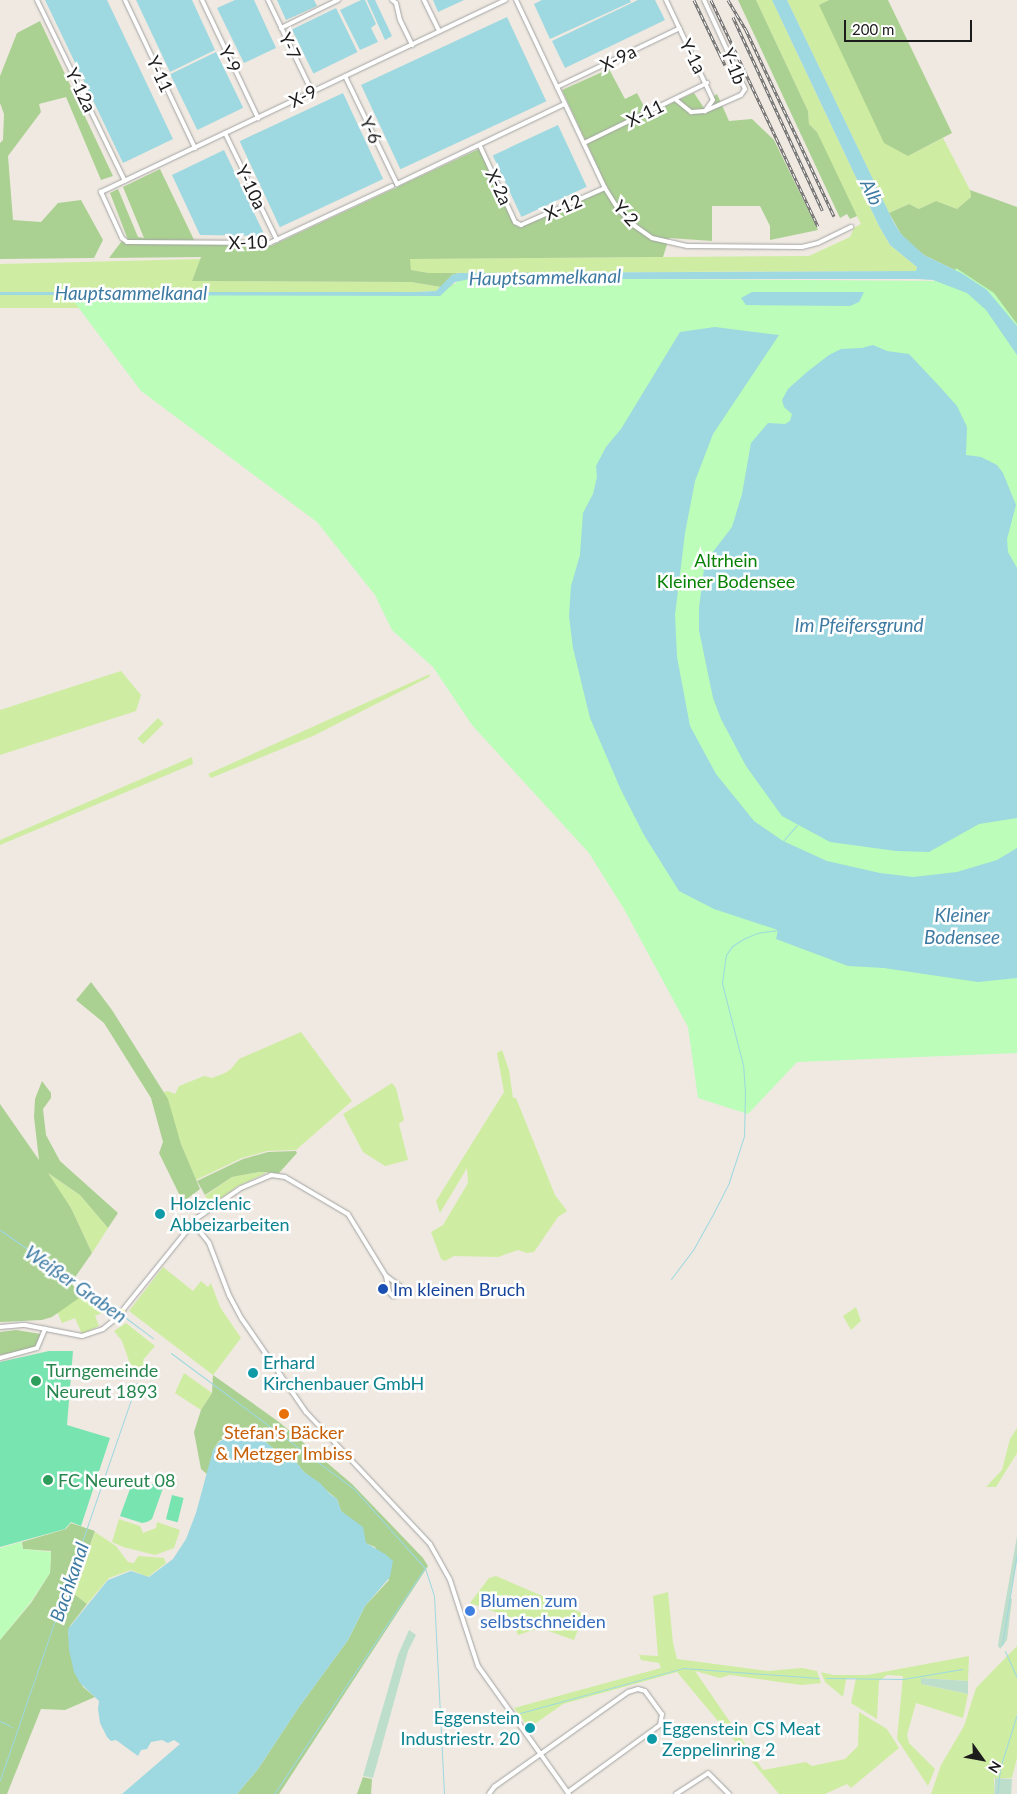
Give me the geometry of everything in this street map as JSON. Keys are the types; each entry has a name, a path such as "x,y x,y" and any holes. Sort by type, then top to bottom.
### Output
{"street":[{"name":"Y-12a","path":"37,0 125,181"},
{"name":"Y-11","path":"125,0 195,148"},
{"name":"Y-9","path":"202,0 258,118"},
{"name":"Y-7","path":"268,0 312,92"},
{"path":"281,28 338,0"},
{"path":"392,0 396,3 400,20 412,44"},
{"path":"424,0 439,32"},
{"name":"X-9","path":"122,238 101,192 506,0"},
{"name":"Y-2","path":"516,0 605,188 618,209 635,226 652,238 674,245 802,247 818,244 851,227"},
{"name":"Y-1a","path":"666,0 713,100 704,111"},
{"name":"Y-1b","path":"704,0 745,89 741,95 704,111"},
{"name":"X-9a","path":"557,87 680,28"},
{"name":"Y-6","path":"346,76 395,185"},
{"name":"X-11","path":"584,143 707,84"},
{"path":"675,99 692,112 704,111"},
{"name":"X-10","path":"122,238 127,242 270,243 480,146 565,104"},
{"name":"Y-10a","path":"225,133 277,240"},
{"name":"X-2a","path":"480,146 515,222 521,225"},
{"name":"X-12","path":"521,225 605,188"},
{"path":"0,1327 21,1325 76,1335 87,1335 107,1327 193,1223 218,1203 265,1176 280,1175 348,1214 386,1276 401,1288 395,1296 389,1292 386,1276"},
{"path":"193,1223 205,1237 232,1303 306,1412 430,1544 450,1580 478,1666 541,1754 568,1793 660,1725 662,1714 645,1691 633,1690 541,1754 494,1786 489,1794"},
{"path":"0,1358 37,1348 45,1329"},
{"path":"676,1794 708,1773 729,1794"}],"green space":[{"path":"738,0 756,0 808,111 809,124 817,132 857,216 850,219 847,214 840,218"},
{"path":"756,0 772,0 879,226 890,245 917,267 916,271 429,273 410,270 410,259 809,256 850,237 854,228 861,224 831,165 817,132 809,124 808,111"},
{"path":"787,0 829,0 819,5 908,156 943,138 970,190 971,197 957,209 936,201 919,209 909,204 889,213"},
{"path":"829,0 888,0 952,133 908,156 884,143 819,5"},
{"path":"40,21 113,176 101,180 66,97 39,104 41,112 8,156 13,220 41,222 58,203 81,200 103,240 94,258 0,259 0,143 3,140 4,114 0,103 0,76 17,33"},
{"path":"609,69 625,99 637,93 648,114 694,93 704,108 714,103 714,96 717,94 729,121 752,119 774,140 818,230 770,240 770,226 760,206 712,206 712,241 669,238 663,257 410,259 411,270 429,273 459,273 452,275 441,287 411,282 192,281 201,257 109,258 121,242 128,240 110,193 118,189 138,237 144,238 123,187 160,169 196,244 271,246 479,149 517,227 607,187 562,90"},
{"path":"970,190 1017,207 1017,326 963,274 924,255 914,247 901,234 889,213 909,204 919,209 936,201 957,209 971,197"},
{"path":"201,259 192,281 411,282 441,287 436,291 415,292 0,292 0,264"},
{"name":"Altrhein Kleiner Bodensee","path":"956,268 994,293 1017,324 1017,1053 797,1062 748,1114 698,1098 688,1027 624,909 589,853 472,725 433,667 392,630 375,595 317,522 141,391 69,295 440,295 462,278 950,281"},
{"path":"452,284 461,287 444,308 0,308 0,295 420,295 435,301"},
{"path":"121,671 141,695 136,711 0,755 0,710"},
{"path":"430,674 429,677 313,736 211,778 208,774"},
{"path":"158,718 164,724 143,744 137,739"},
{"path":"192,757 193,764 0,845 0,840"},
{"path":"91,982 112,1010 168,1099 181,1144 200,1189 183,1202 159,1153 163,1142 151,1098 104,1023 76,1000"},
{"path":"301,1032 352,1101 296,1150 267,1151 242,1158 196,1180 181,1144 164,1092 168,1091 175,1094 179,1086 204,1076 212,1078 225,1073 239,1059"},
{"path":"502,1050 509,1070 513,1098 516,1098 555,1195 567,1211 558,1217 534,1252 527,1253 518,1250 498,1257 454,1256 445,1261 441,1259 431,1232 443,1225 468,1183 467,1168 440,1213 436,1201 504,1092 497,1053"},
{"path":"42,1081 51,1093 51,1098 43,1109 46,1135 60,1161 118,1213 108,1228 80,1195 48,1173 71,1208 92,1253 71,1283 82,1296 52,1317 42,1320 0,1322 0,1104 39,1160 34,1117 35,1099"},
{"path":"392,1083 396,1088 404,1120 399,1124 408,1160 385,1166 363,1152 343,1114"},
{"path":"296,1151 297,1153 279,1173 259,1172 232,1177 205,1195 197,1181 243,1159 268,1152"},
{"path":"46,1172 80,1195 108,1228 92,1253 71,1208"},
{"path":"260,1172 266,1173 238,1186 214,1203 210,1203 205,1196 232,1177"},
{"path":"163,1267 193,1291 201,1281 208,1287 211,1283 220,1307 241,1338 213,1375 129,1311"},
{"path":"81,1291 106,1311 95,1316 99,1326 82,1334 75,1318 62,1323 56,1309"},
{"path":"856,1307 861,1321 851,1330 843,1316"},
{"path":"126,1323 155,1346 143,1360 145,1364 137,1373 129,1361 122,1341 114,1331"},
{"path":"16,1330 41,1334 38,1344 34,1348 0,1355 0,1332"},
{"name":"FC Neureut 08","path":"49,1351 73,1351 67,1425 110,1438 81,1526 71,1522 65,1529 0,1547 0,1362"},
{"path":"184,1373 212,1393 201,1410 175,1393"},
{"path":"213,1375 279,1422 352,1484 423,1558 428,1566 279,1794 237,1794 258,1769 299,1707 348,1640 365,1606 389,1580 375,1547 365,1543 364,1536 341,1511 337,1499 304,1472 295,1461 281,1455 261,1438 251,1434 229,1436 219,1441 213,1450 208,1475 201,1469 194,1432 201,1410 212,1393"},
{"path":"1017,1428 1017,1453 996,1487 986,1487 1002,1470 1010,1439"},
{"path":"134,1478 163,1488 152,1519 147,1522 142,1523 120,1516"},
{"path":"172,1495 184,1498 178,1522 166,1519"},
{"path":"119,1519 140,1526 143,1533 156,1528 157,1522 180,1530 174,1548 155,1555 123,1547 112,1542"},
{"path":"71,1523 95,1531 73,1593 87,1604 70,1626 68,1632 73,1666 83,1687 95,1697 65,1710 41,1709 7,1794 0,1794 0,1640 31,1603 50,1573 51,1551 23,1549 22,1542 66,1529"},
{"path":"95,1532 116,1546 128,1562 134,1563 138,1556 164,1558 166,1563 148,1577 131,1570 109,1578 87,1604 73,1593"},
{"path":"1017,1536 1017,1560 1010,1598 1012,1599 1007,1640 1000,1649 998,1646 999,1638"},
{"path":"21,1542 23,1549 51,1552 50,1573 30,1603 0,1640 0,1548"},
{"path":"496,1576 584,1614 574,1640 540,1628 518,1635 514,1626 515,1619 470,1603 489,1578"},
{"path":"668,1592 673,1643 677,1659 768,1671 802,1668 817,1671 821,1683 801,1685 730,1675 720,1678 695,1671 763,1770 806,1762 812,1766 845,1759 858,1746 859,1712 887,1729 899,1748 851,1788 847,1784 825,1794 779,1794 677,1672 563,1704 529,1728 514,1708 661,1668 659,1663 641,1660 639,1655 658,1656 653,1596"},
{"path":"409,1630 416,1635 408,1651 373,1778 363,1776 398,1655"},
{"path":"1017,1646 1017,1758 1012,1778 994,1778 994,1794 931,1794 941,1765 964,1726 976,1688"},
{"path":"969,1656 968,1681 921,1678 921,1684 968,1694 963,1718 916,1703 907,1735 909,1743 935,1769 928,1786 897,1739 903,1676 887,1675 879,1681 877,1719 851,1703 856,1678 848,1678 846,1680 843,1697 825,1682 821,1672 833,1675 867,1675"},
{"path":"921,1678 968,1681 968,1694 921,1684"},
{"path":"363,1777 372,1779 371,1794 357,1794"},
{"path":"995,1778 1012,1779 1011,1794 994,1794"}],"water":[{"path":"45,0 107,0 173,139 123,163"},
{"path":"136,0 192,0 215,50 170,72"},
{"path":"235,0 254,0 276,48 244,63 217,8"},
{"path":"277,0 314,0 317,6 286,20"},
{"path":"365,0 376,24 371,28 378,42 360,50 340,10"},
{"path":"367,0 375,0 392,36 385,40"},
{"path":"433,0 464,0 438,12"},
{"path":"542,0 630,0 631,2 550,39 534,4"},
{"path":"638,0 655,0 665,20 565,68 552,41"},
{"path":"772,0 787,0 901,234 924,255 963,274 987,290 1017,326 1017,355 986,310 967,293 933,280 917,279 470,279 455,282 440,296 0,295 0,292 436,291 452,275 459,273 916,271 917,267 890,245 879,226"},
{"path":"336,8 357,52 313,74 292,29"},
{"path":"507,17 546,101 400,169 361,85"},
{"path":"216,52 243,108 197,130 170,74"},
{"path":"343,93 383,179 280,227 240,141"},
{"path":"558,125 587,187 521,217 493,155"},
{"path":"224,150 265,236 200,235 172,175"},
{"path":"752,292 864,292 859,302 850,306 746,305 741,298"},
{"name":"Kleiner Bodensee","path":"715,327 779,335 713,434 695,481 685,533 675,615 677,657 690,726 716,774 754,821 783,841 827,861 880,873 913,877 957,872 997,860 1017,848 1017,978 978,982 884,968 848,966 776,939 778,930 714,909 679,891 644,835 621,790 590,718 573,648 569,616 571,586 580,555 583,513 593,494 597,477 596,466 606,447 621,429 680,332"},
{"name":"Im Pfeifersgrund","path":"873,345 887,351 909,354 957,406 967,427 966,455 981,457 997,465 1003,473 1016,505 1007,539 1008,552 1017,568 1017,818 979,824 929,852 896,851 830,842 782,816 746,766 721,719 713,698 699,630 699,608 704,569 709,557 732,527 742,494 751,443 768,423 785,424 790,421 792,414 784,407 782,400 788,389 807,372 829,355 841,349 862,348"},
{"path":"251,1434 261,1438 281,1455 295,1461 304,1472 320,1483 337,1499 341,1511 363,1527 366,1543 393,1561 390,1577 365,1606 348,1640 299,1707 258,1769 237,1794 122,1794 180,1744 174,1740 168,1743 162,1740 151,1742 147,1749 141,1750 138,1756 116,1740 111,1741 107,1737 100,1723 99,1701 80,1683 74,1672 69,1650 68,1629 108,1580 131,1571 149,1577 173,1559 186,1539 196,1513 213,1450 219,1442 229,1436"}],"waterway":[{"path":"783,841 797,825"},
{"path":"671,1279 693,1250 712,1216 729,1182 744,1136 745,1092 743,1065 722,983 726,955 732,946 743,939 757,933 778,930"},
{"name":"Weißer Graben","path":"0,1230 119,1312"},
{"name":"Weißer Graben","path":"122,1315 153,1338"},
{"name":"Weißer Graben","path":"171,1353 354,1489 425,1568 434,1596 444,1794"},
{"name":"Bachkanal","path":"0,1780 137,1383"},
{"path":"1002,1645 1017,1553"},
{"path":"274,1794 425,1568"},
{"path":"1005,1651 1017,1678"},
{"path":"520,1713 683,1668 819,1678"},
{"path":"826,1678 903,1679 962,1669"},
{"path":"997,1794 1000,1768 1017,1714"},
{"path":"0,1721 12,1727"}],"railway":[{"path":"694,0 725,65"},
{"path":"711,0 818,226"},
{"path":"728,0 746,30 834,216"},
{"path":"733,17 822,210"}],"place":[{"name":"Holzclenic Abbeizarbeiten","path":"160,1214"},
{"name":"Im kleinen Bruch","path":"383,1289"},
{"name":"Erhard Kirchenbauer GmbH","path":"253,1373"},
{"name":"Turngemeinde Neureut 1893","path":"36,1381"},
{"name":"Stefan's Bäcker & Metzger Imbiss","path":"284,1414"},
{"name":"FC Neureut 08","path":"48,1480"},
{"name":"Blumen zum selbstschneiden","path":"470,1611"},
{"name":"Eggenstein Industriestr. 20","path":"530,1728"},
{"name":"Eggenstein CS Meat Zeppelinring 2","path":"652,1739"}],"water label":[{"name":"Alb","path":"872,192"},
{"name":"Hauptsammelkanal","path":"545,277"},
{"name":"Hauptsammelkanal","path":"131,293"}]}
